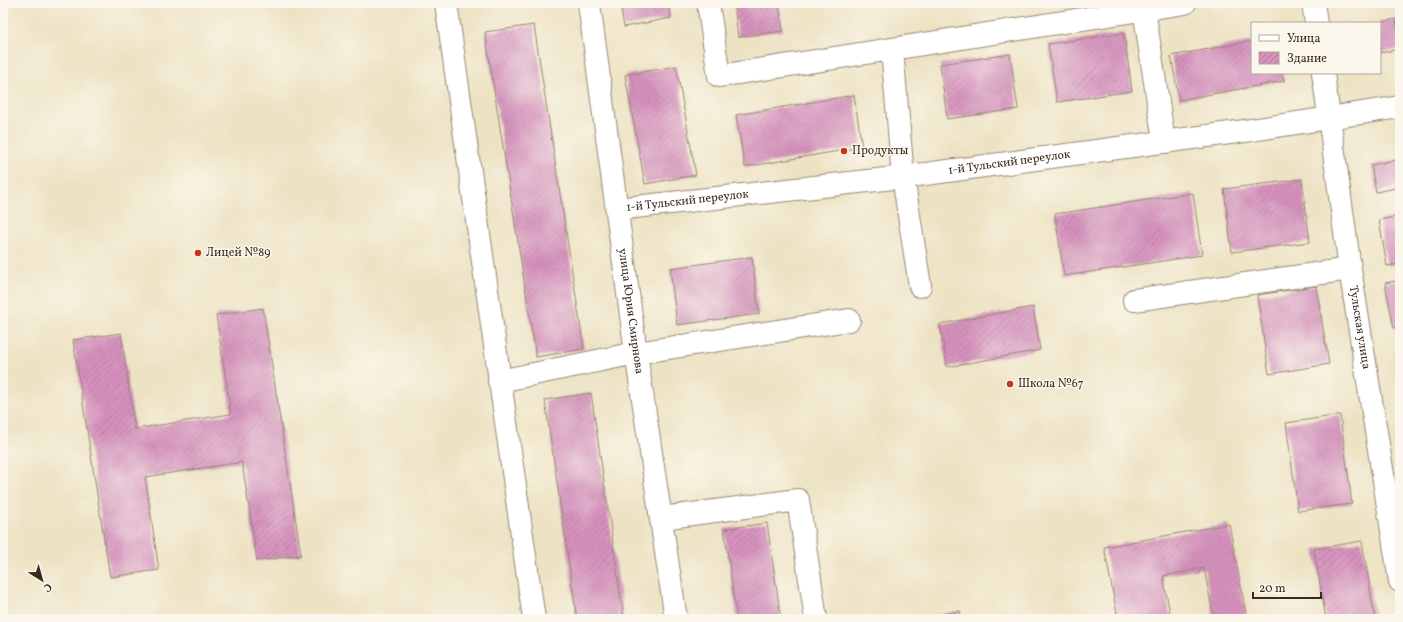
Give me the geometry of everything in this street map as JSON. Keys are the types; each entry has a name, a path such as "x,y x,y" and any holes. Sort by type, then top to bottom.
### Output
{"street":[{"path":"446,3 534,619"},
{"name":"улица Юрия Смирнова","path":"588,3 636,353 676,619"},
{"path":"708,3 719,76 1185,3"},
{"path":"1313,3 1316,22"},
{"path":"1144,10 1164,142"},
{"path":"892,49 903,178 920,286"},
{"name":"Тульская улица","path":"1323,74 1350,269 1400,581"},
{"name":"1-й Тульский переулок","path":"617,209 903,178 1164,142 1400,107"},
{"path":"1134,300 1350,269"},
{"path":"499,380 636,353 850,320"},
{"path":"662,518 798,500 816,619"}],"building":[{"path":"620,3 668,3 671,18 624,27"},
{"path":"734,3 779,3 783,31 738,37"},
{"path":"1396,19 1400,49 1381,53 1380,22"},
{"path":"534,25 584,349 536,357 485,32"},
{"path":"1124,33 1132,91 1057,102 1048,44"},
{"path":"1251,41 1251,74 1282,74 1284,81 1179,100 1171,56"},
{"path":"1010,54 1018,109 947,119 940,64"},
{"path":"676,66 696,175 645,184 625,75"},
{"path":"854,95 862,147 745,167 736,115"},
{"path":"1400,159 1400,187 1376,192 1371,165"},
{"path":"1302,179 1310,242 1232,252 1224,189"},
{"path":"1193,193 1202,255 1064,276 1055,214"},
{"path":"1400,216 1400,264 1387,266 1379,220"},
{"path":"752,257 759,314 677,325 670,268"},
{"path":"1400,280 1400,326 1394,328 1385,283"},
{"path":"1316,286 1329,364 1269,374 1257,295"},
{"path":"1033,307 1040,350 947,367 940,324"},
{"path":"263,308 301,555 257,561 242,462 145,477 159,570 110,577 73,340 121,333 135,429 231,414 216,315"},
{"path":"591,393 624,619 577,619 545,400"},
{"path":"1340,415 1352,504 1298,511 1286,423"},
{"path":"767,523 781,619 737,619 724,529"},
{"path":"1229,524 1247,619 1214,619 1204,568 1163,576 1171,619 1118,619 1104,547"},
{"path":"1362,541 1375,619 1326,619 1314,549"},
{"path":"960,611 962,619 918,619 918,618"}],"place":[{"name":"Продукты","path":"844,151"},
{"name":"Лицей №89","path":"198,253"},
{"name":"Школа №67","path":"1010,384"}]}
